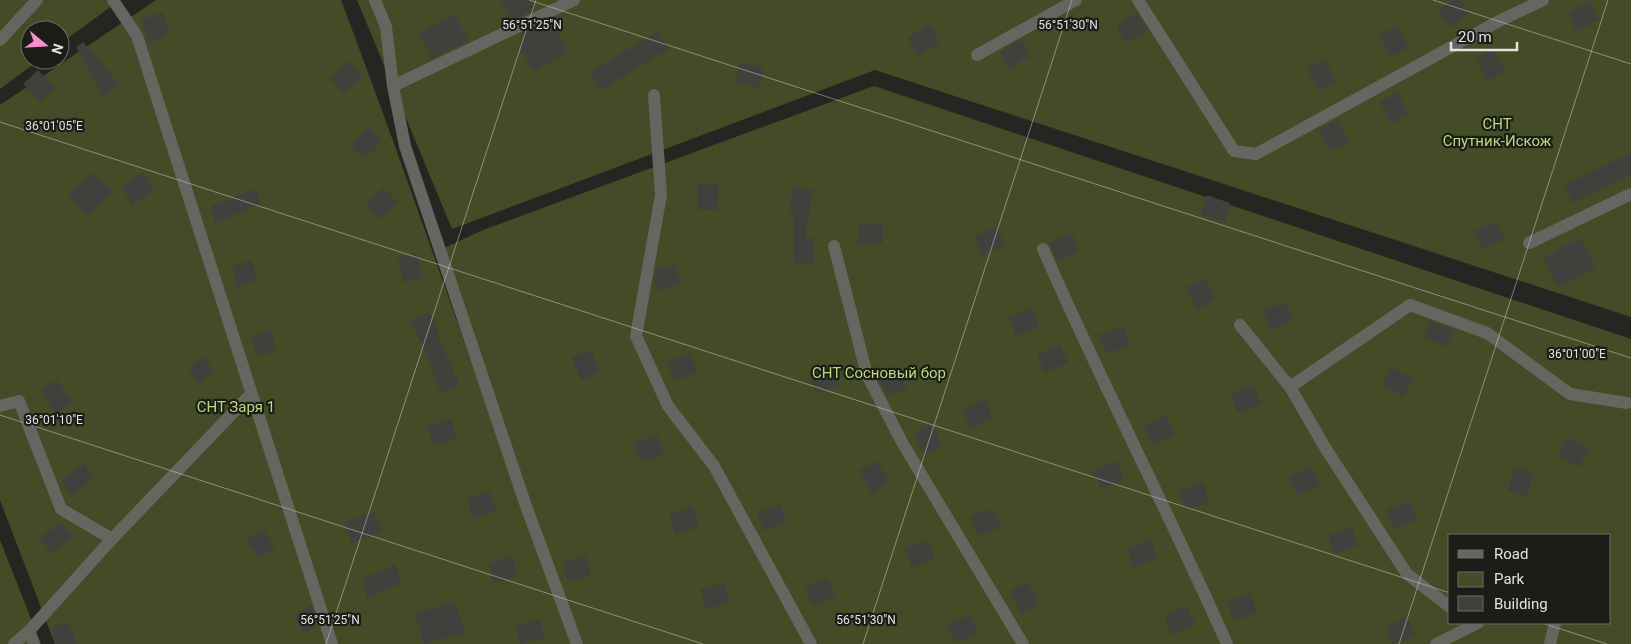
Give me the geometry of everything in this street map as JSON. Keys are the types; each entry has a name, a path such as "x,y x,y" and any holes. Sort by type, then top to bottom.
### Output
{"street":[{"path":"0,40 36,0"},
{"path":"113,0 137,36 250,395 332,644"},
{"path":"375,0 386,27 393,86 405,146 526,506 577,644"},
{"path":"393,86 574,0"},
{"path":"977,55 1076,0"},
{"path":"1138,0 1234,151 1256,154 1497,22 1543,0"},
{"path":"654,95 661,195 636,336 668,406 714,466 811,644"},
{"path":"1528,243 1631,194"},
{"path":"834,246 867,375 904,444 1023,644"},
{"path":"1043,249 1074,321 1173,523 1227,644"},
{"path":"1290,387 1410,305 1487,333 1570,394 1627,402"},
{"path":"1240,325 1290,387 1326,449 1407,574 1448,605"},
{"path":"14,644 250,395"},
{"path":"0,406 19,401 61,509 112,539"},
{"path":"1436,644 1474,624"},
{"path":"1550,644 1555,624"},
{"path":"29,630 34,644"}],"green space":[{"path":"0,0 120,0 70,37 70,20 20,20 20,70 26,70 0,89"},
{"name":"СНТ Заря 1","path":"156,0 341,0 544,564 575,644 55,644 0,500 0,105 52,70 70,70 70,58"},
{"name":"СНТ Спутник-Искож","path":"357,0 1631,0 1631,317 875,70 452,229"},
{"name":"СНТ Сосновый бор","path":"874,86 1631,339 1631,644 582,644 559,586 444,248 483,230"},
{"path":"0,540 41,644 0,644"}],"building":[{"path":"501,0 530,0 535,9 513,20"},
{"path":"1453,0 1461,0 1470,12 1450,27 1438,11"},
{"path":"1590,2 1599,20 1576,31 1568,12"},
{"path":"163,12 170,32 149,45 141,20"},
{"path":"1137,13 1148,31 1126,43 1116,26"},
{"path":"454,14 469,41 433,58 419,34"},
{"path":"544,23 546,28 553,24 568,52 533,72 518,44 525,40 521,34"},
{"path":"929,25 940,43 918,56 908,38"},
{"path":"1398,26 1408,48 1390,57 1380,35"},
{"path":"659,31 669,49 601,90 590,72"},
{"path":"1021,40 1030,56 1009,68 999,52"},
{"path":"83,42 120,86 103,96 76,47"},
{"path":"1493,49 1505,71 1487,81 1476,59"},
{"path":"1325,59 1336,81 1318,90 1307,68"},
{"path":"348,61 362,76 344,93 330,79"},
{"path":"741,61 764,68 759,88 735,81"},
{"path":"38,70 55,88 40,102 23,84"},
{"path":"1398,92 1409,115 1391,124 1380,102"},
{"path":"1338,120 1349,142 1330,151 1319,129"},
{"path":"368,127 382,142 364,159 350,145"},
{"path":"1631,153 1631,175 1573,203 1564,185"},
{"path":"143,172 153,190 132,206 122,185"},
{"path":"92,173 113,191 87,216 68,194"},
{"path":"698,184 719,185 717,210 697,209"},
{"path":"793,187 813,190 805,238 814,238 814,263 794,263 793,212 789,211"},
{"path":"383,188 398,202 380,219 366,205"},
{"path":"256,189 261,203 215,223 211,206"},
{"path":"1207,195 1230,203 1225,222 1201,215"},
{"path":"1497,221 1505,239 1482,249 1474,231"},
{"path":"859,223 883,224 883,244 858,243"},
{"path":"997,227 1005,246 982,255 974,236"},
{"path":"1072,233 1080,252 1057,261 1049,242"},
{"path":"1580,238 1596,267 1558,287 1543,258"},
{"path":"416,253 423,277 404,283 397,259"},
{"path":"251,260 258,279 238,287 232,267"},
{"path":"675,264 681,283 657,291 654,280 656,270"},
{"path":"1205,278 1215,300 1197,309 1187,287"},
{"path":"1286,302 1294,320 1271,330 1263,311"},
{"path":"1031,308 1039,326 1016,336 1008,317"},
{"path":"429,312 440,334 437,336 460,385 442,394 432,372 434,370 411,321"},
{"path":"1431,321 1455,330 1445,347 1424,336"},
{"path":"1123,326 1130,345 1107,354 1099,335"},
{"path":"270,329 276,351 256,356 251,337"},
{"path":"1060,345 1068,363 1045,373 1037,354"},
{"path":"591,350 600,372 581,380 572,357"},
{"path":"690,353 698,372 675,381 667,362"},
{"path":"203,356 214,371 200,384 188,368"},
{"path":"832,366 839,385 817,394 809,375"},
{"path":"1391,367 1413,379 1404,397 1382,385"},
{"path":"900,369 907,388 887,396 878,378"},
{"path":"57,380 72,403 56,413 41,390"},
{"path":"1254,385 1261,404 1238,413 1231,394"},
{"path":"985,400 993,419 970,428 963,409"},
{"path":"1167,416 1175,435 1152,444 1144,425"},
{"path":"451,419 457,439 433,446 427,426"},
{"path":"933,424 942,447 923,455 914,432"},
{"path":"658,436 664,455 640,462 634,442"},
{"path":"1567,437 1589,449 1579,467 1558,455"},
{"path":"877,461 890,482 872,493 859,471"},
{"path":"1116,461 1124,480 1101,489 1093,471"},
{"path":"84,464 94,479 72,495 61,480"},
{"path":"1312,467 1320,486 1297,495 1289,476"},
{"path":"1514,467 1534,472 1527,496 1508,491"},
{"path":"1202,482 1210,501 1187,510 1179,491"},
{"path":"490,491 496,511 472,518 467,498"},
{"path":"1410,501 1417,520 1394,529 1386,510"},
{"path":"780,504 787,522 764,531 757,512"},
{"path":"693,507 699,527 675,534 669,514"},
{"path":"993,508 1001,527 978,536 970,517"},
{"path":"374,512 382,532 352,543 344,522"},
{"path":"62,522 73,537 51,553 40,538"},
{"path":"1351,526 1358,545 1335,554 1328,536"},
{"path":"264,530 275,547 259,559 246,540"},
{"path":"1150,539 1157,558 1134,567 1127,549"},
{"path":"927,540 935,558 912,568 904,549"},
{"path":"512,556 518,576 494,583 488,563"},
{"path":"586,556 591,575 568,582 562,563"},
{"path":"395,564 402,583 367,598 362,579"},
{"path":"827,578 836,596 813,606 805,588"},
{"path":"1028,582 1039,605 1021,613 1010,591"},
{"path":"724,583 730,602 706,609 700,589"},
{"path":"1250,593 1257,612 1234,621 1227,602"},
{"path":"454,601 466,633 424,644 415,614"},
{"path":"311,605 317,625 304,634 294,615"},
{"path":"1187,606 1195,624 1172,635 1164,616"},
{"path":"971,615 978,634 955,643 947,624"},
{"path":"1408,617 1416,636 1392,644 1386,626"},
{"path":"539,619 545,638 521,644 515,626"},
{"path":"68,622 77,644 56,644 51,629"}]}
